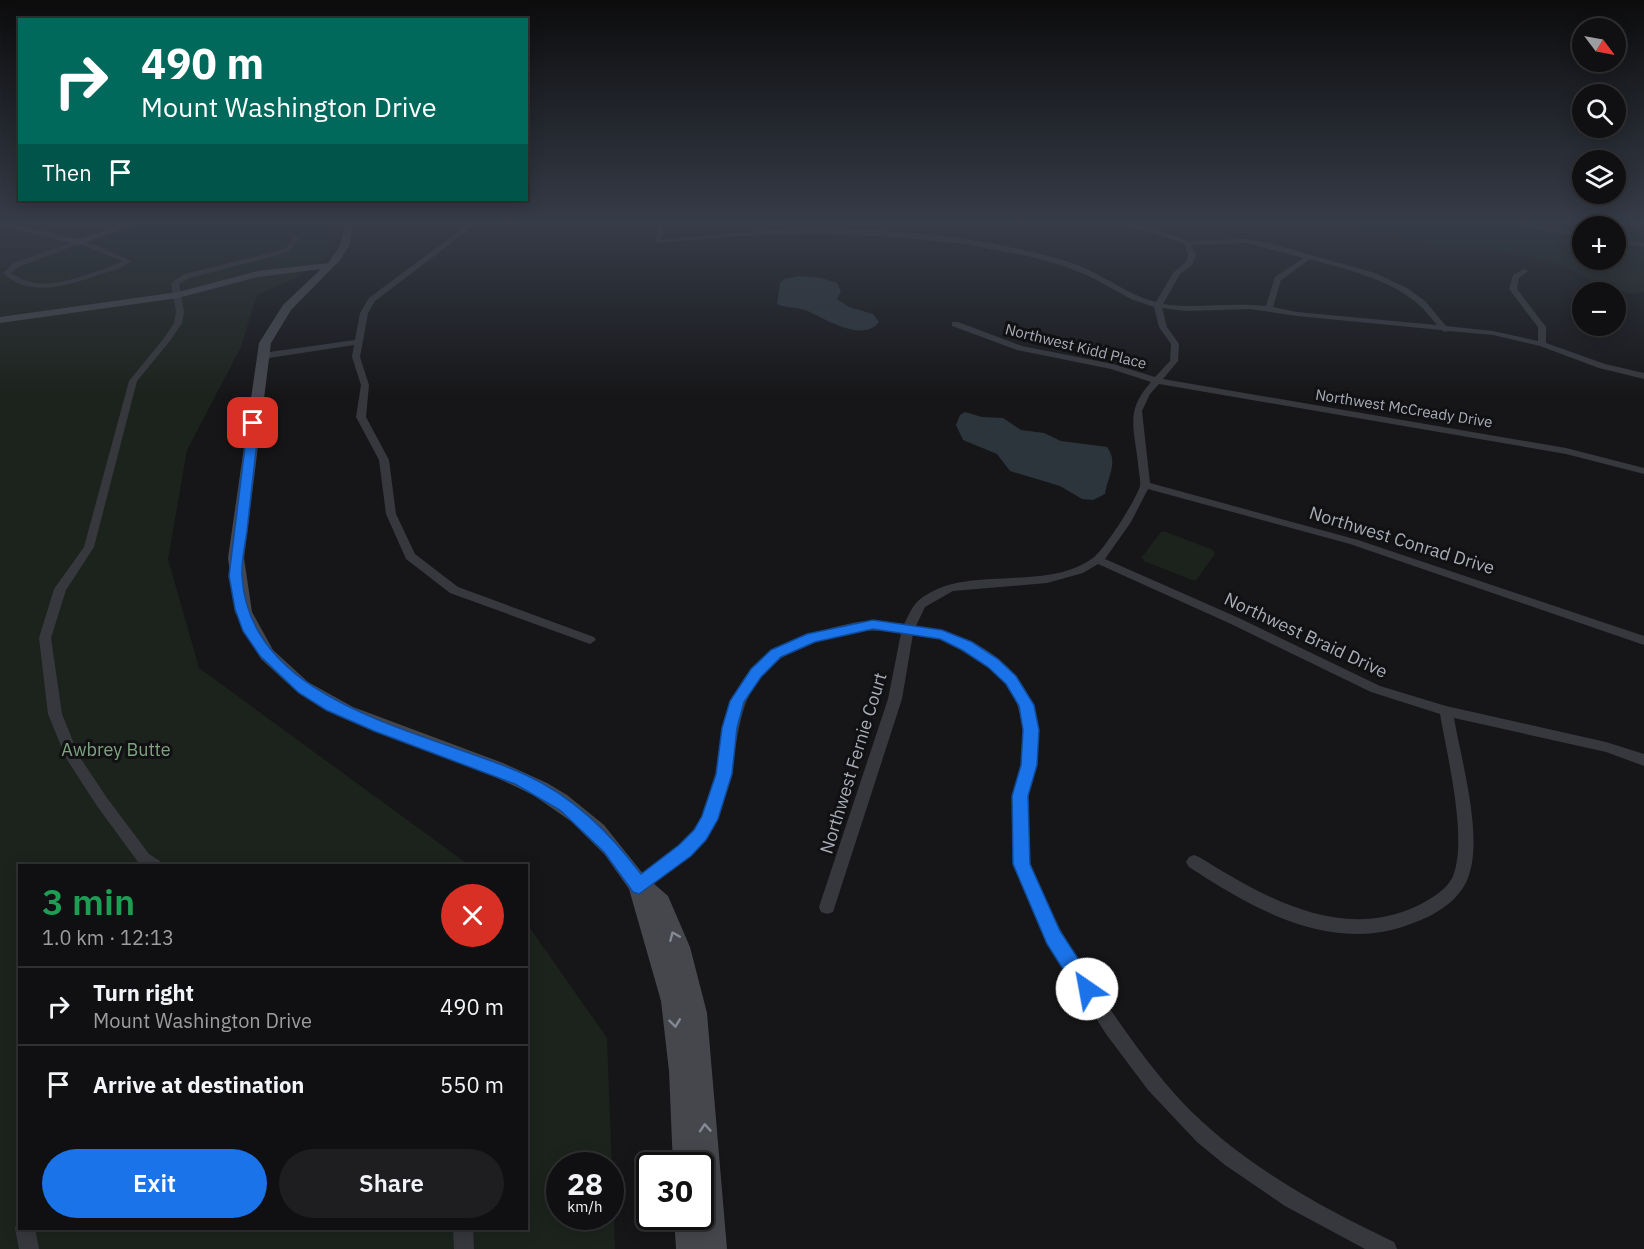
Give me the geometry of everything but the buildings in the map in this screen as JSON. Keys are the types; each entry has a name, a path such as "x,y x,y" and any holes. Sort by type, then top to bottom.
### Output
{"main road":[{"path":"0,320 178,295 234,280"},
{"path":"315,280 292,301 278,318 265,343 262,356 235,576 242,609 250,631 265,653 304,689 331,706 379,727 520,779 558,800 585,821 610,846 639,886 658,899 688,973 696,1022 713,1249"},
{"path":"639,886 641,907 655,938 675,1016 685,1152"},
{"path":"689,1230 690,1249"}],"street":[{"path":"20,280 27,285 48,287 78,280"},
{"path":"152,864 144,859 109,812 73,758 55,714 45,638 60,590 89,547 133,381 143,365 177,328 180,316 175,286 177,280"},
{"path":"398,280 372,300 364,313 356,357 365,385 361,417 384,460 391,514 410,555 454,590 590,640"},
{"path":"1102,280 1132,297 1158,306 1269,308 1297,314 1493,333 1542,344 1602,366 1644,376"},
{"path":"1098,560 1125,522 1145,485 1137,411 1146,393 1174,361 1175,344 1163,327 1158,306 1173,280"},
{"path":"1269,308 1278,280"},
{"path":"1383,280 1404,290 1422,303 1445,330"},
{"path":"1514,280 1513,289 1542,327 1542,344"},
{"name":"Northwest Kidd Place","path":"955,324 1020,348 1113,367 1157,381"},
{"path":"262,356 360,342"},
{"name":"Northwest McCready Drive","path":"1157,381 1566,451 1644,471"},
{"name":"Northwest Conrad Drive","path":"1145,485 1354,542 1644,640"},
{"name":"Northwest Fernie Court","path":"827,907 894,699 908,629 921,604 951,586 1047,579 1078,570 1098,560"},
{"name":"Northwest Braid Drive","path":"1098,560 1235,621 1369,686 1446,711 1594,744 1644,760"},
{"path":"639,886 685,851 700,835 710,819 724,774 729,728 737,701 756,673 776,654 812,638 873,625 942,634 967,646 993,663 1011,680 1026,705 1031,730 1029,765 1020,796 1022,864 1053,938 1109,1024 1156,1086 1202,1134 1268,1185 1334,1225 1387,1249"},
{"path":"1194,862 1251,896 1304,919 1324,924 1352,927 1381,925 1425,911 1450,893 1462,875 1466,856 1464,821 1446,711"},
{"path":"25,1230 28,1249"},
{"path":"463,1230 464,1249"}],"green space":[{"name":"Awbrey Butte","path":"0,280 291,280 257,295 241,347 187,450 168,559 199,668 468,864 18,864 18,1230 528,1230 528,925 607,1038 611,1152 546,1152 546,1230 614,1230 615,1249 0,1249"},
{"path":"1590,280 1644,280 1644,292 1626,292 1626,282"},
{"path":"1161,532 1213,550 1215,554 1196,580 1144,561 1142,557"}],"shaded area":[{"path":"783,280 829,280 837,283 841,291 837,299 849,307 873,314 879,322 872,328 853,330 805,310 777,304 780,283"},
{"path":"965,412 982,417 1003,418 1021,430 1044,433 1061,441 1107,447 1112,464 1105,494 1093,500 1082,499 1060,486 1010,471 997,454 963,440 956,425 960,415"}],"route":[{"path":"253,423 235,576 242,609 250,631 265,653 304,689 331,706 379,727 520,779 566,805 610,846 639,886 685,851 700,835 710,819 724,774 729,728 737,701 756,673 776,654 812,638 873,625 942,634 967,646 993,663 1011,680 1026,705 1031,730 1029,765 1020,796 1022,864 1053,938 1087,989"}]}
